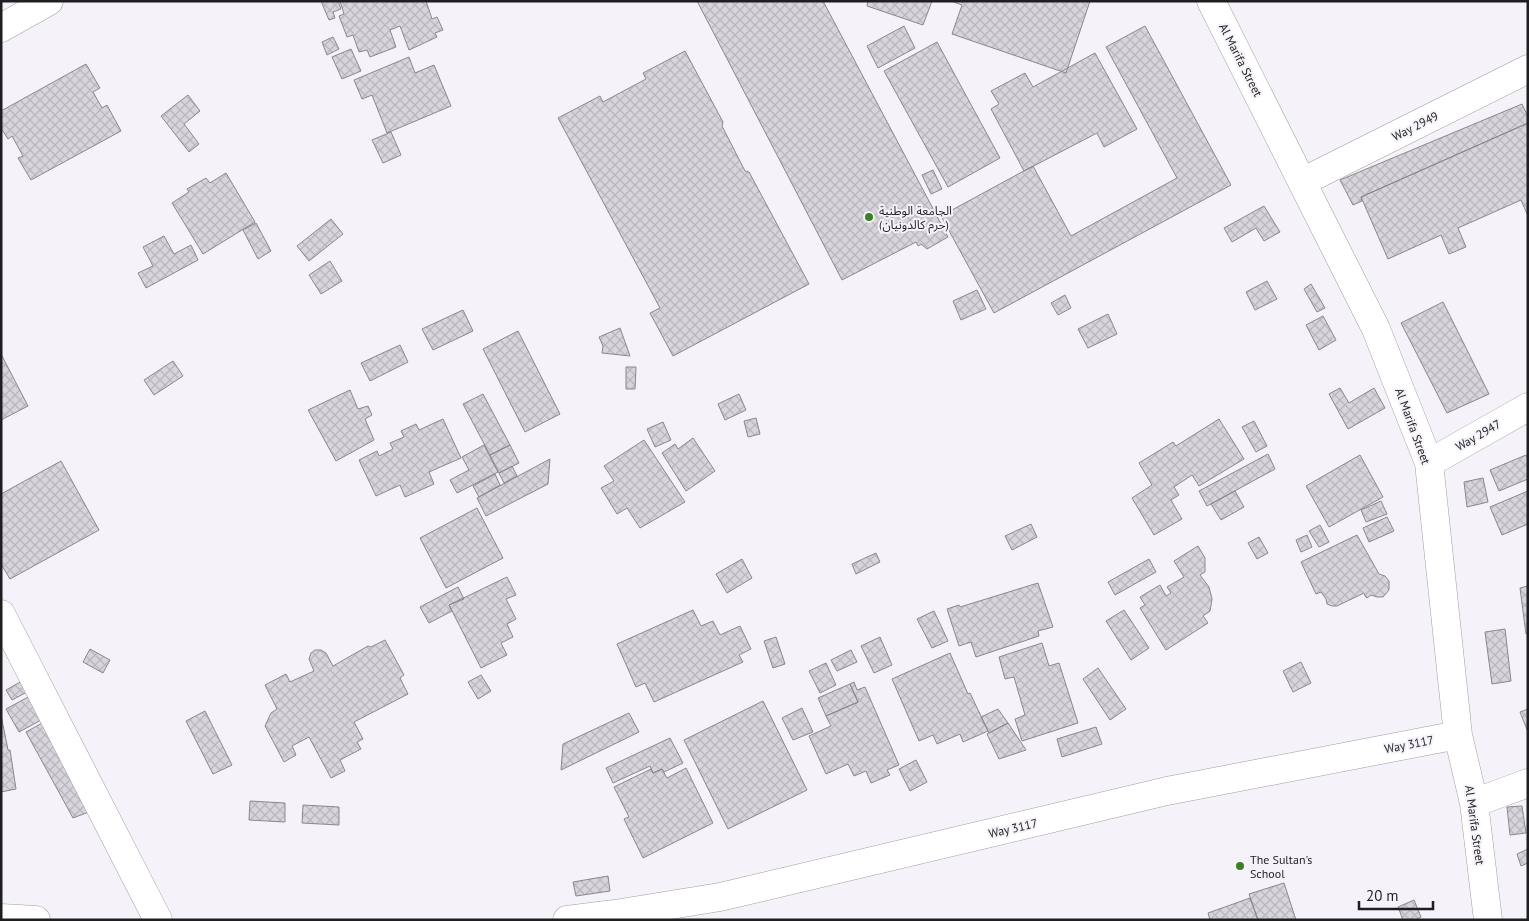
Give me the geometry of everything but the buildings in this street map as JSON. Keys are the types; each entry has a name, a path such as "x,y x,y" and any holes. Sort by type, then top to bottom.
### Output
{"street":[{"path":"1,28 49,1"},
{"name":"Al Marifa Street","path":"1211,1 1376,329 1429,463 1458,735 1474,804 1488,920"},
{"name":"Way 2949","path":"1302,182 1528,69"},
{"name":"Way 2947","path":"1429,463 1528,407"},
{"path":"1,614 158,920"},
{"name":"Way 3117","path":"567,920 720,898 1167,791 1458,735"},
{"path":"1474,804 1528,783"},
{"path":"1,918 36,920"}],"place":[{"name":"الجامعة الوطنية (حرم كالدونيان)","path":"869,217"},
{"name":"The Sultan's School","path":"1240,866"}]}
